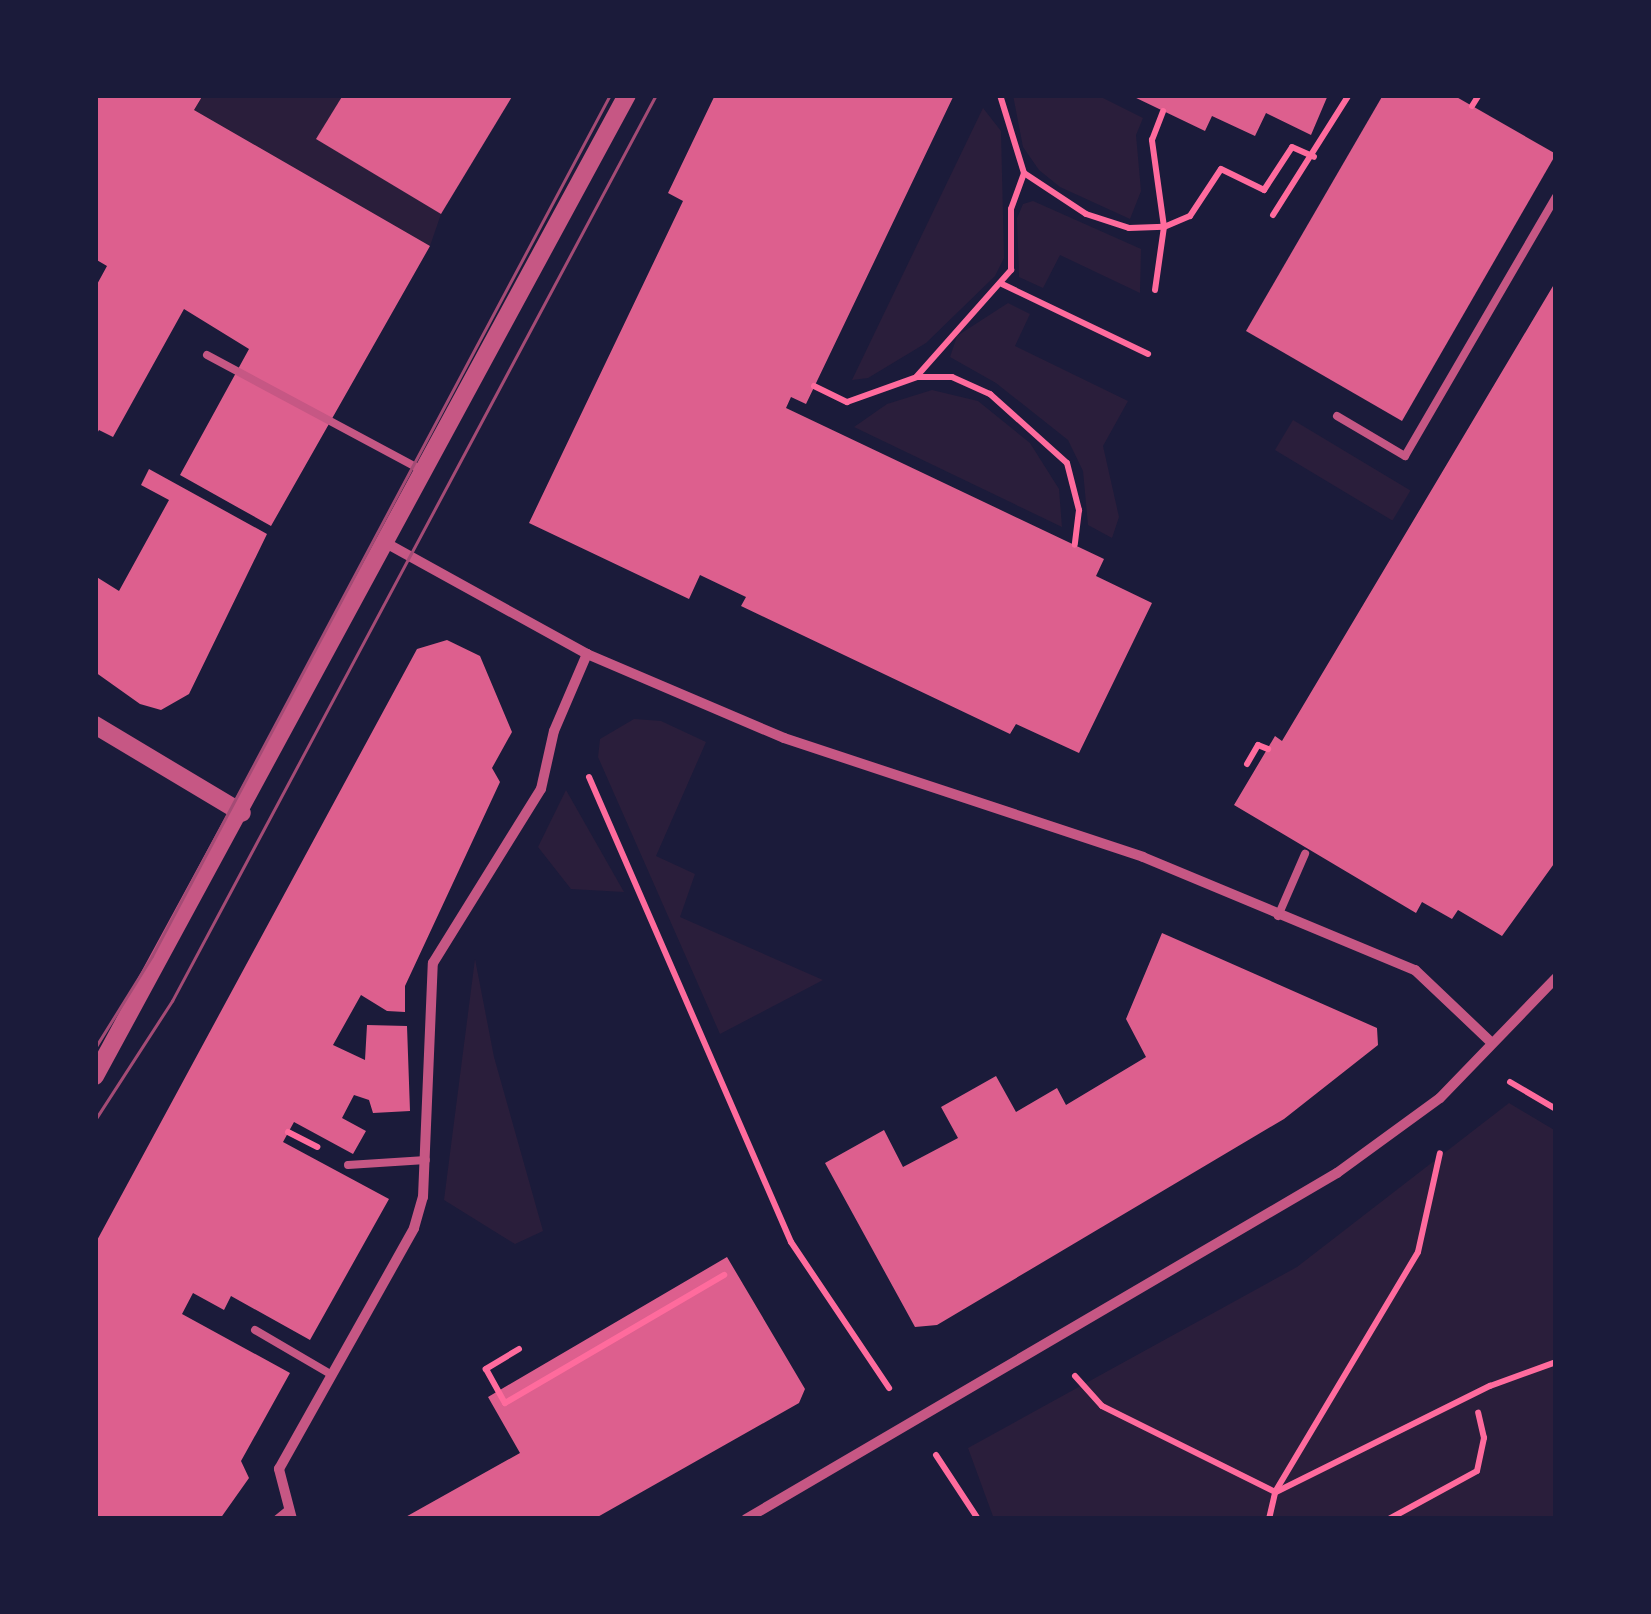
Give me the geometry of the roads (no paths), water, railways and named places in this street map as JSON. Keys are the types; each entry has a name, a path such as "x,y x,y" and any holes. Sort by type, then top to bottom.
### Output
{"street":[{"path":"95,1076 242,813 627,95"},
{"path":"386,543 587,654 784,738 1142,856 1415,970 1492,1042"},
{"path":"290,1515 280,1468 414,1228 426,1160 434,963 541,789 560,718 587,654"},
{"path":"95,725 242,813"},
{"path":"746,1519 1337,1173 1440,1098 1556,978"}],"lane":[{"path":"1337,416 1405,456 1556,197"},
{"path":"207,355 425,472"},
{"path":"1278,916 1305,854"},
{"path":"348,1165 426,1160"},
{"path":"255,1330 332,1375"},
{"path":"277,1519 290,1515"}],"tram line":[{"path":"95,1048 152,956 610,95"},
{"path":"95,1120 172,1001 656,95"}]}
